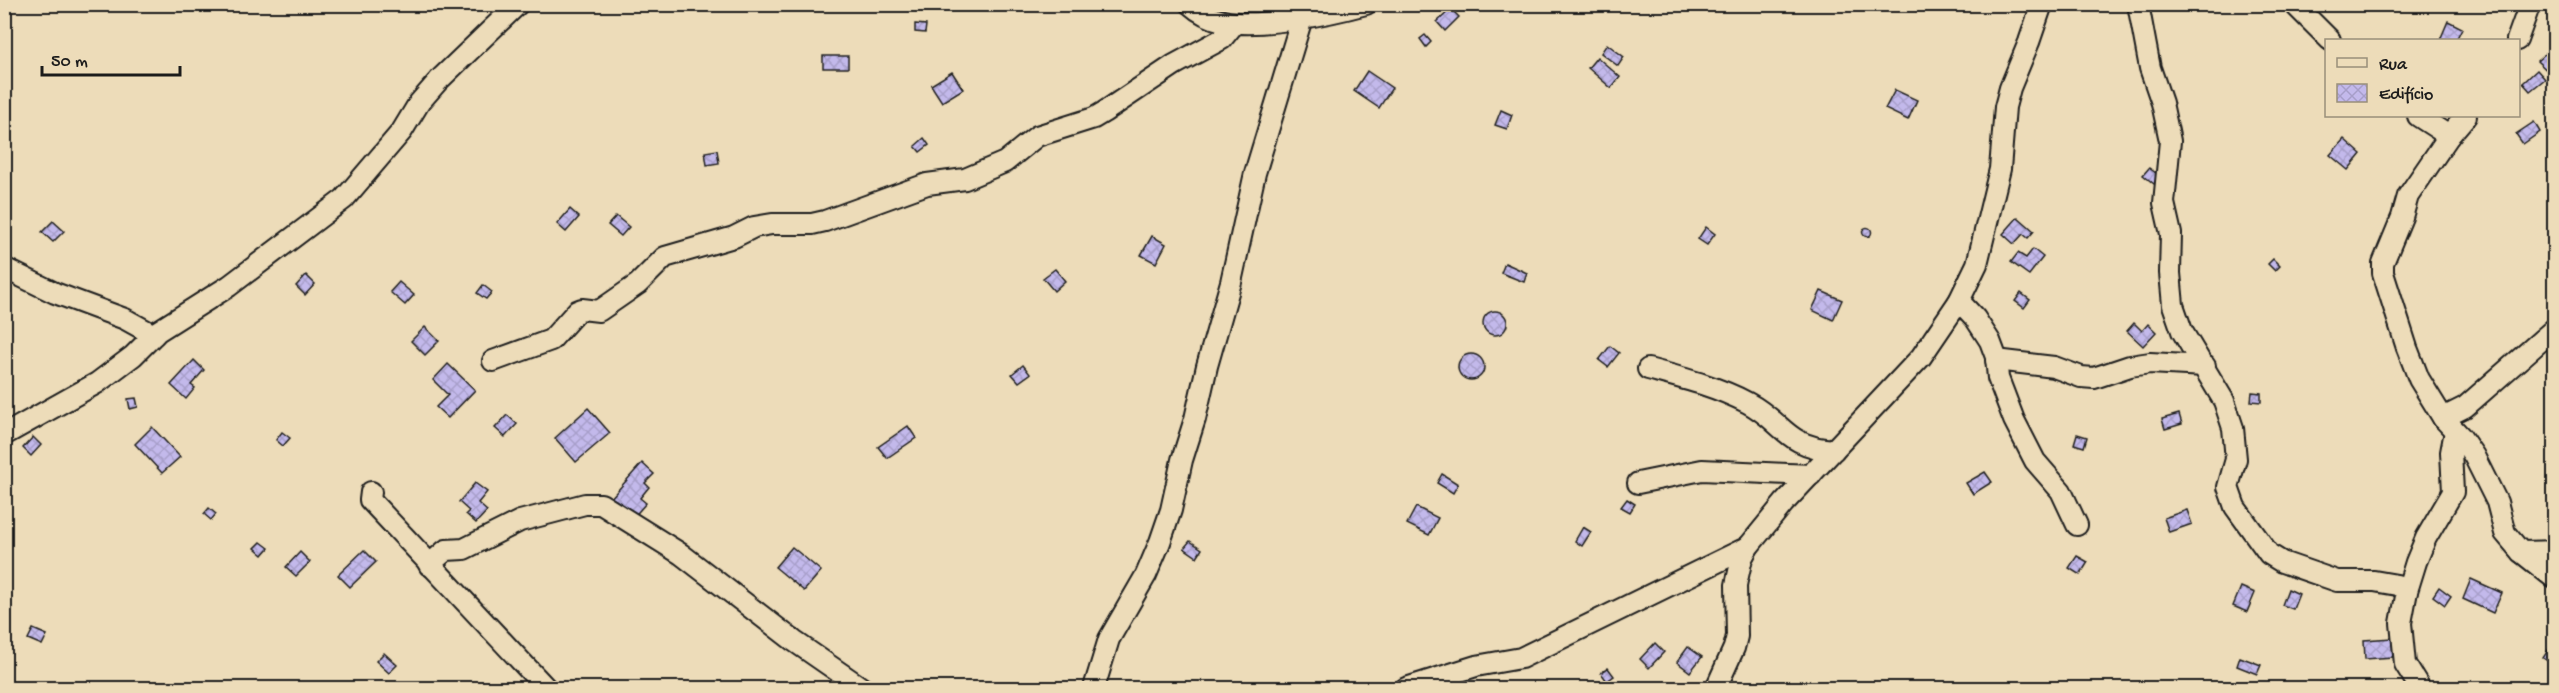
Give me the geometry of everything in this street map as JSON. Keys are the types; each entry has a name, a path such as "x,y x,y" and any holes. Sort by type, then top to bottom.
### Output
{"street":[{"path":"4,435 97,383 133,356 154,335 229,286 344,199 402,131 419,103 439,80 518,4"},
{"path":"1190,4 1211,18 1235,23 1366,4"},
{"path":"1716,688 1737,636 1736,585 1742,558 1748,546 1762,528 1921,357 1959,301 1977,264 1985,239 2003,152 2006,106 2010,88 2030,42 2042,4"},
{"path":"2138,4 2147,55 2162,103 2170,141 2164,203 2171,234 2170,273 2173,305 2182,331 2205,366 2229,412 2236,442 2236,459 2228,487 2230,496 2242,519 2269,554 2282,562 2330,579 2353,583 2374,581 2397,585 2407,591"},
{"path":"2294,4 2329,39"},
{"path":"2517,39 2530,4"},
{"path":"1094,688 1109,639 1146,575 1171,510 1182,460 1231,282 1255,173 1306,13"},
{"path":"493,361 551,340 577,311 582,309 599,311 638,284 665,258 734,237 754,227 825,222 927,184 965,178 1005,162 1037,136 1094,118 1104,112 1174,65 1222,39 1235,23"},
{"path":"2420,117 2449,136"},
{"path":"2465,117 2449,136 2408,196 2383,264 2383,273 2419,379 2449,425 2474,456 2492,490 2505,532 2522,552 2554,578"},
{"path":"4,268 55,293 125,319 154,335"},
{"path":"1959,301 1976,318 1985,333 1996,360 2001,386 2014,420 2035,461 2061,491 2077,525"},
{"path":"2420,688 2407,670 2401,623 2407,591 2426,538 2451,498 2454,482 2449,425 2465,407 2554,329"},
{"path":"1996,360 2046,366 2094,378 2107,376 2130,366 2150,363 2205,366"},
{"path":"1647,369 1710,386 1734,396 1751,404 1786,434 1809,447 1834,450"},
{"path":"1638,483 1702,470 1811,475"},
{"path":"370,492 370,500 546,688"},
{"path":"429,565 443,552 464,549 520,521 585,504 601,504 681,554 794,641 862,688"},
{"path":"1406,688 1476,666 1521,658 1748,546"},
{"path":"2522,552 2554,551"}],"building":[{"path":"1451,9 1459,17 1445,31 1437,22"},
{"path":"2448,21 2462,28 2456,39 2440,39"},
{"path":"915,24 926,25 925,33 915,32"},
{"path":"1425,35 1431,42 1426,47 1420,39"},
{"path":"1607,44 1624,57 1618,66 1601,53"},
{"path":"2546,53 2554,62 2554,77 2537,61"},
{"path":"823,56 848,56 848,68 823,68"},
{"path":"1597,57 1620,77 1611,88 1588,68"},
{"path":"2537,70 2545,79 2530,91 2523,83"},
{"path":"1367,71 1392,88 1379,108 1354,91"},
{"path":"952,72 963,89 942,102 931,85"},
{"path":"1895,90 1917,100 1908,120 1885,109"},
{"path":"1501,110 1512,115 1507,129 1495,125"},
{"path":"2534,122 2540,132 2523,144 2516,134"},
{"path":"924,138 929,145 920,152 915,146"},
{"path":"2344,139 2361,154 2348,170 2330,155"},
{"path":"717,150 719,163 707,165 705,152"},
{"path":"2149,168 2160,176 2154,184 2143,175"},
{"path":"570,209 579,217 566,232 557,224"},
{"path":"616,216 629,227 621,236 608,225"},
{"path":"2018,217 2034,231 2028,238 2023,234 2014,244 2003,234"},
{"path":"53,221 64,231 53,242 42,232"},
{"path":"1706,227 1715,234 1707,245 1698,239"},
{"path":"1867,228 1871,232 1867,236 1863,232"},
{"path":"1152,236 1166,244 1156,263 1141,255"},
{"path":"2033,249 2043,257 2029,275 2011,262 2018,253 2026,258"},
{"path":"2273,259 2280,266 2275,271 2268,264"},
{"path":"1505,263 1527,273 1524,282 1501,273"},
{"path":"1055,269 1065,281 1054,291 1043,278"},
{"path":"306,275 315,284 305,295 296,286"},
{"path":"399,282 414,295 405,305 390,292"},
{"path":"483,285 492,292 486,299 477,293"},
{"path":"1821,291 1842,300 1833,320 1812,310"},
{"path":"2021,293 2030,300 2024,308 2015,301"},
{"path":"1495,311 1500,312 1506,318 1506,328 1500,334 1495,335 1490,334 1484,328 1483,323 1484,318 1490,312"},
{"path":"2134,323 2142,331 2148,324 2156,332 2143,346 2127,331"},
{"path":"425,327 439,341 425,355 411,341"},
{"path":"1610,346 1619,353 1608,367 1599,360"},
{"path":"1471,354 1480,358 1484,367 1480,376 1471,380 1462,376 1458,367 1462,358"},
{"path":"194,360 204,370 191,385 195,388 186,399 171,385"},
{"path":"448,364 475,390 448,418 436,407 448,395 433,380"},
{"path":"1023,365 1030,374 1019,382 1012,374"},
{"path":"2252,392 2261,393 2261,402 2251,401"},
{"path":"136,398 138,407 130,409 128,399"},
{"path":"588,408 610,433 576,462 555,438"},
{"path":"2179,414 2182,424 2165,429 2162,419"},
{"path":"507,415 517,424 505,437 495,428"},
{"path":"908,426 916,438 887,458 878,447"},
{"path":"152,427 180,457 162,473 135,444"},
{"path":"282,432 290,438 283,446 276,440"},
{"path":"2077,434 2087,437 2084,447 2074,444"},
{"path":"33,437 41,445 31,456 23,448"},
{"path":"642,463 654,474 645,483 649,487 640,498 646,503 632,519 610,499"},
{"path":"1985,472 1992,482 1973,494 1966,483"},
{"path":"1442,474 1458,484 1453,493 1437,483"},
{"path":"475,483 487,492 478,503 487,511 476,523 466,514 469,511 459,502"},
{"path":"1627,499 1635,504 1630,512 1621,507"},
{"path":"1416,507 1438,518 1429,535 1407,524"},
{"path":"209,508 216,514 211,520 204,514"},
{"path":"2187,510 2192,524 2169,532 2164,518"},
{"path":"1583,527 1591,532 1582,546 1575,541"},
{"path":"1190,541 1202,549 1197,557 1184,548"},
{"path":"261,542 269,548 263,555 255,548"},
{"path":"792,547 821,571 804,591 775,567"},
{"path":"364,550 376,562 350,587 338,575"},
{"path":"300,552 310,562 296,576 286,567"},
{"path":"2077,556 2088,562 2080,575 2069,568"},
{"path":"2471,579 2502,593 2493,613 2463,599"},
{"path":"2241,587 2255,593 2247,612 2233,606"},
{"path":"2439,587 2451,596 2445,605 2433,596"},
{"path":"2288,589 2299,594 2293,609 2282,605"},
{"path":"33,629 47,635 42,645 28,639"},
{"path":"2392,638 2393,657 2365,659 2364,640"},
{"path":"2554,641 2554,665 2543,658"},
{"path":"1655,643 1664,652 1649,668 1640,659"},
{"path":"1688,647 1702,657 1690,672 1677,662"},
{"path":"384,653 397,665 389,673 376,661"},
{"path":"2240,657 2261,665 2257,674 2237,666"},
{"path":"1608,668 1614,676 1607,681 1601,673"}]}
